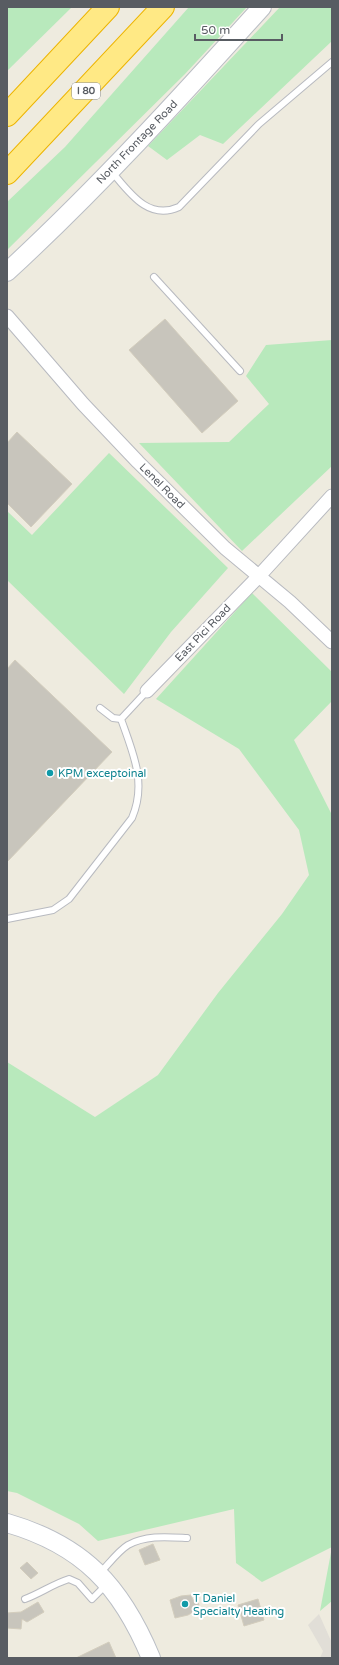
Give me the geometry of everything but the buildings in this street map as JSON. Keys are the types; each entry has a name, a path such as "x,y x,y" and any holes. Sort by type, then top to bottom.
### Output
{"highway":[{"path":"7,115 108,7"},
{"name":"I 80","path":"7,173 163,7"}],"main road":[{"name":"North Frontage Road","path":"7,272 158,122 262,7"},
{"path":"7,1524 53,1541 80,1557 104,1578 129,1613 151,1658"}],"street":[{"name":"Lenel Road","path":"7,316 83,404 138,462 225,548 290,602 332,642"},
{"name":"East Pici Road","path":"146,691 259,576 332,496"}],"lane":[{"path":"111,170 142,204 158,211 171,211 179,207 259,124 332,62"},
{"path":"154,277 240,371"},
{"path":"121,719 146,691"},
{"path":"100,708 113,718 121,719"},
{"path":"7,919 53,910 64,903 132,818 137,806 139,778 137,761 121,719"},
{"path":"25,1600 46,1590 52,1584 70,1579 78,1583 92,1599 104,1578 128,1545 147,1538 187,1538"}],"shaded area":[{"path":"319,1614 332,1643 332,1658 320,1658 323,1651 308,1625"}],"green space":[{"path":"7,7 72,7 7,71"},
{"path":"189,7 247,7 185,74 7,250 7,202 65,147"},
{"path":"280,7 332,7 332,41 223,144 200,135 167,160 148,146"},
{"path":"332,340 332,466 242,551 139,443 229,442 269,404 246,376 266,345"},
{"path":"109,453 228,568 171,632 124,694 7,580 7,511 32,535"},
{"path":"252,593 332,672 332,701 294,740 332,815 332,1547 262,1582 236,1563 234,1509 98,1541 79,1524 17,1493 7,1491 7,1062 95,1117 158,1075 218,993 282,914 309,875 299,830 239,749 156,699"},
{"path":"332,1547 332,1601 320,1611"}],"place":[{"name":"KPM exceptoinal","path":"50,773"},
{"name":"T Daniel Specialty Heating","path":"185,1604"}]}
